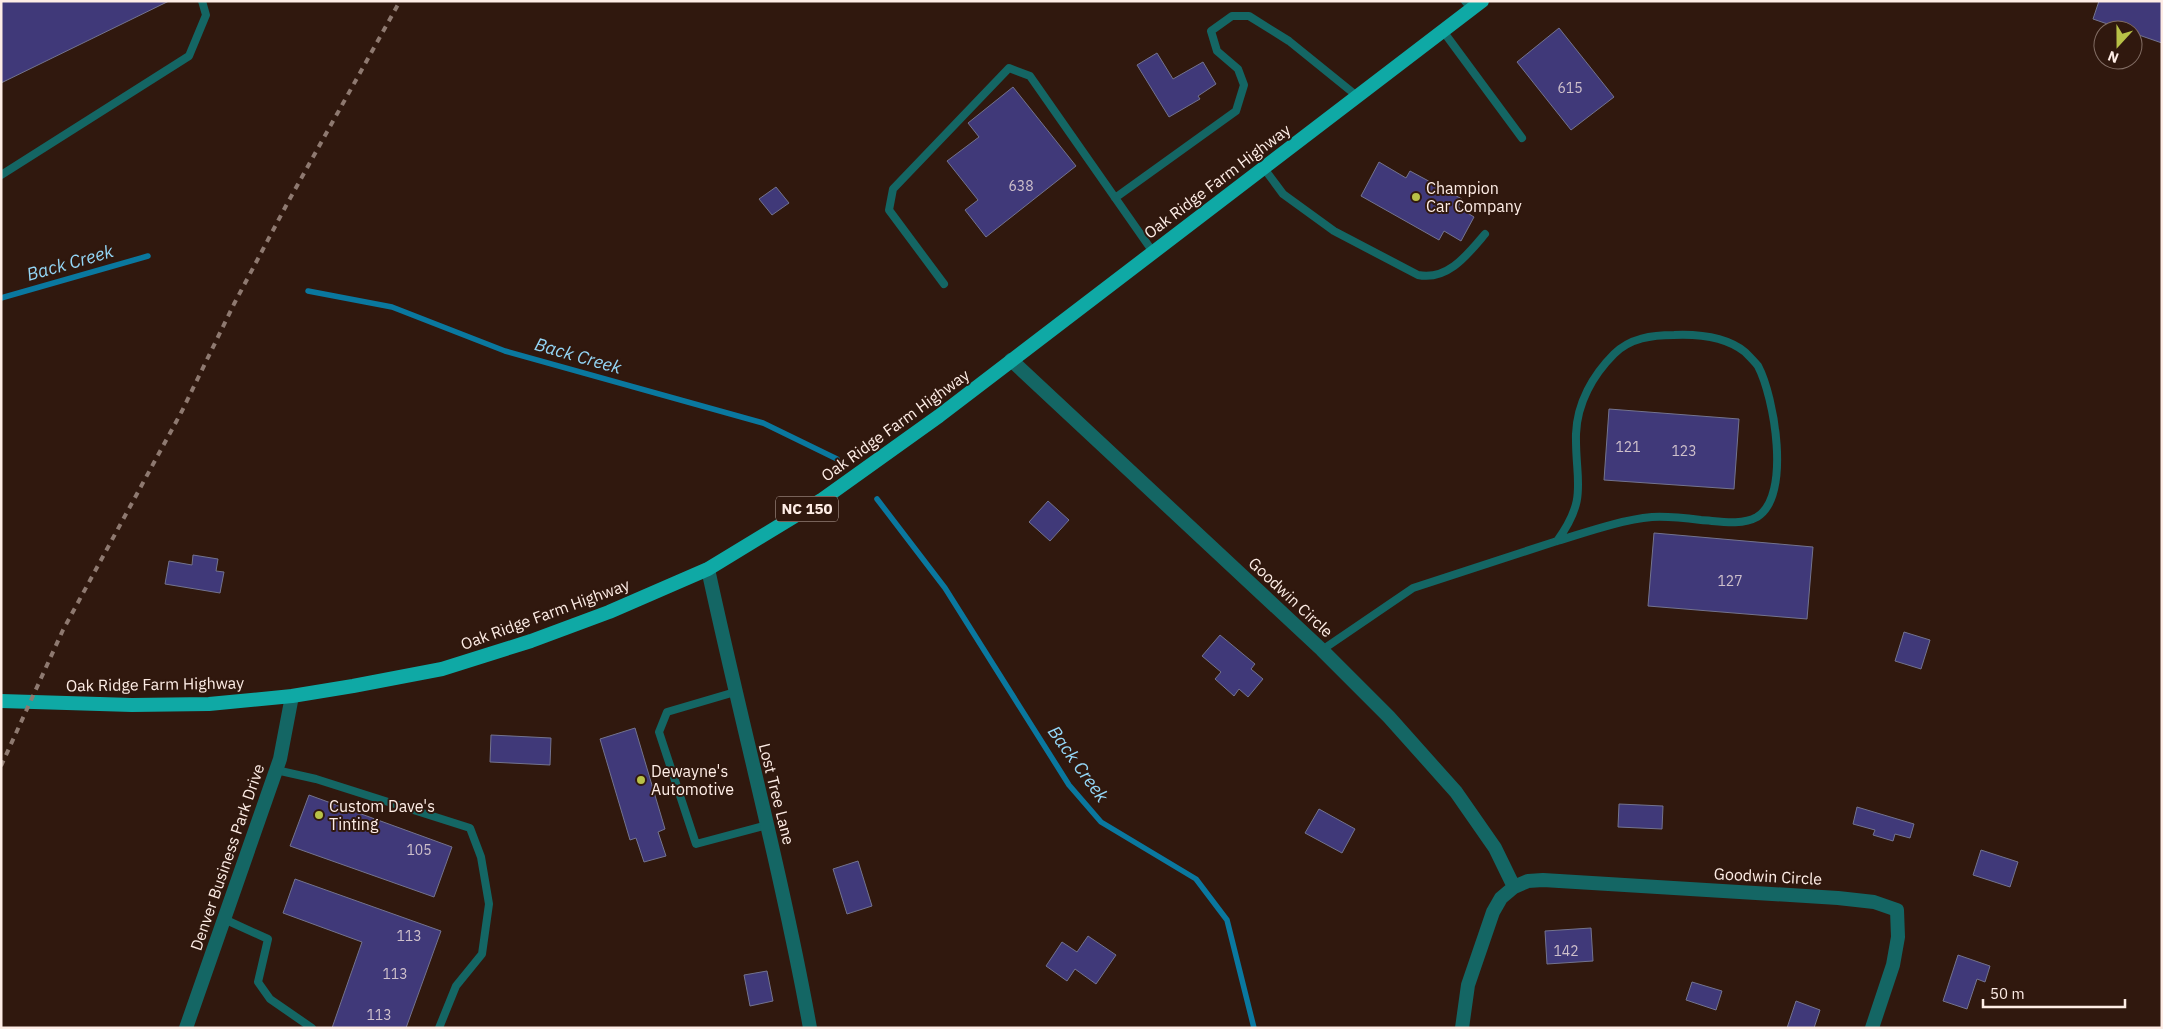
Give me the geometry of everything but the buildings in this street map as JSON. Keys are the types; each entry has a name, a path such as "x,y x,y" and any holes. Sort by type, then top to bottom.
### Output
{"main road":[{"name":"Oak Ridge Farm Highway","path":"1,701 132,705 209,704 292,696 442,669 575,625 708,569 823,499 940,416 1443,31 1473,4"}],"street":[{"name":"Goodwin Circle","path":"1011,360 1322,650 1389,717 1456,792 1496,848 1514,887 1528,881 1552,881 1838,898 1874,902 1897,910 1898,937 1893,966 1872,1028"},
{"name":"Lost Tree Lane","path":"708,569 795,947 810,1028"},
{"name":"Denver Business Park Drive","path":"186,1028 276,770 292,696"},
{"path":"1462,1028 1468,985 1493,912 1501,898 1514,887"}],"lane":[{"path":"1,175 189,56 206,15 202,1"},
{"path":"1115,198 1236,111 1244,86 1238,69 1218,51 1211,31 1232,16 1249,16 1289,41 1357,96"},
{"path":"1443,31 1522,138"},
{"path":"944,284 889,210 892,189 1009,68 1030,76 1152,252"},
{"path":"1264,167 1283,194 1334,231 1418,276 1432,276 1448,270 1468,255 1485,234"},
{"path":"1322,650 1413,588 1556,542 1624,522 1652,518 1743,522 1757,516 1767,506 1772,495 1776,480 1777,456 1774,424 1758,366 1745,352 1730,343 1700,334 1663,335 1630,341 1615,353 1594,376 1582,401 1576,433 1578,494 1570,524 1556,542"},
{"path":"735,692 667,712 660,732 696,844 767,825"},
{"path":"276,770 316,780 470,828 481,857 489,904 482,954 456,986 438,1028"},
{"path":"224,919 268,939 258,982 270,1000 312,1028"}],"waterway":[{"name":"Back Creek","path":"1,298 148,256"},
{"name":"Back Creek","path":"308,291 392,307 505,351 763,423 837,459"},
{"name":"Back Creek","path":"877,499 945,588 1069,785 1101,822 1196,879 1227,920 1254,1028"}],"railway":[{"path":"1,766 63,630 182,411 234,304 288,202 400,1"}],"place":[{"name":"Champion Car Company","path":"1416,197"},
{"name":"Dewayne's Automotive","path":"641,780"},
{"name":"Custom Dave's Tinting","path":"319,815"}]}
